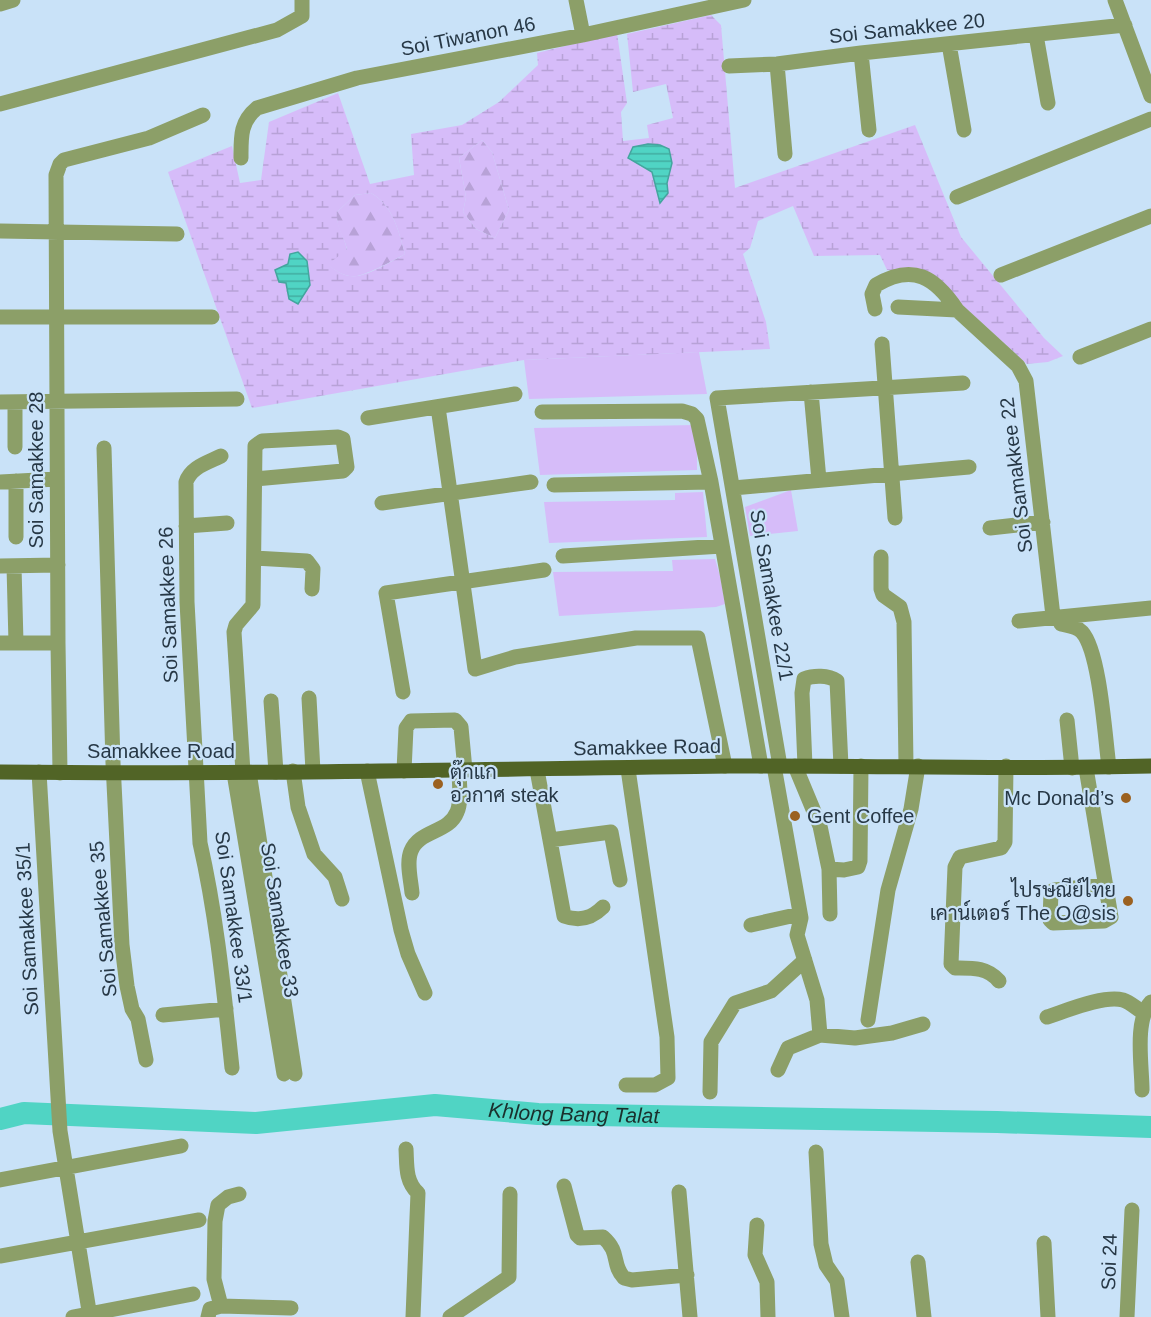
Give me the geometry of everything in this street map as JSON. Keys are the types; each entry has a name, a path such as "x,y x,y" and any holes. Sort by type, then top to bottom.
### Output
{"main road":[{"name":"Samakkee Road","path":"0,772 537,770 725,766 1079,768 1151,766"}],"street":[{"path":"0,3 13,0"},
{"path":"0,104 277,30 302,16 302,0"},
{"path":"576,0 583,35"},
{"name":"Soi Tiwanon 46","path":"242,158 240,134 243,124 249,114 257,108 357,78 583,35 744,0"},
{"path":"1115,0 1151,96"},
{"name":"Soi Samakkee 20","path":"729,66 777,64 1125,25"},
{"path":"1036,35 1048,103"},
{"path":"949,44 964,130"},
{"path":"861,53 869,130"},
{"path":"777,64 785,154"},
{"name":"Soi Samakkee 28","path":"60,773 56,317 58,168 61,162 67,159 148,138 203,115"},
{"path":"957,197 1151,119"},
{"path":"1001,275 1151,216"},
{"path":"0,231 177,234"},
{"name":"Soi Samakkee 22","path":"875,309 872,294 876,285 895,275 914,274 929,279 937,284 957,310 1018,366 1026,381 1057,620"},
{"path":"898,307 957,310"},
{"path":"0,317 212,318"},
{"path":"1080,357 1151,329"},
{"path":"882,344 895,518"},
{"path":"819,480 811,392 963,383"},
{"name":"Soi Samakkee 22/1","path":"783,766 721,432 717,398 811,392"},
{"path":"368,418 515,394"},
{"path":"15,447 7,402 237,399"},
{"path":"438,407 475,669 515,657 636,638 698,638 725,766"},
{"path":"542,412 682,411 692,414 696,419 711,482 722,546 783,766 801,914 798,935 817,1000 820,1035"},
{"path":"255,479 343,471 347,467 343,439 338,437 262,441 255,446 253,605 236,625 234,632 242,772 289,1074"},
{"name":"Soi Samakkee 35","path":"104,448 113,772 122,945 132,1010 138,1019 146,1060"},
{"name":"Soi Samakkee 26","path":"197,771 187,602 186,482 200,466 221,456"},
{"path":"733,488 969,467"},
{"path":"0,482 57,479"},
{"path":"16,481 16,537"},
{"path":"382,503 531,482"},
{"path":"554,485 711,482"},
{"path":"990,528 1043,522"},
{"path":"186,526 227,523"},
{"path":"563,556 722,546"},
{"path":"868,1020 888,890 911,809 912,766 904,622 900,608 883,595 881,557"},
{"path":"254,558 307,561 313,569 312,589"},
{"path":"58,566 7,566 8,643 58,643"},
{"path":"403,692 386,593 544,570"},
{"path":"1019,621 1057,620 1151,608"},
{"path":"1057,620 1076,627 1083,633 1088,643 1095,669 1109,767"},
{"path":"830,914 829,869 820,826 783,766 804,679 809,677 831,677 837,681 841,766"},
{"path":"309,698 313,771"},
{"path":"271,701 276,772"},
{"path":"404,771 406,728 411,721 455,720 461,727 462,770 458,810 452,821 420,839 411,850 409,861 412,893"},
{"path":"1067,720 1106,885"},
{"path":"829,869 844,870 860,865 861,766"},
{"path":"999,981 990,971 955,968 951,964 951,920 955,867 960,857 1001,848 1005,842 1006,766"},
{"path":"626,1085 655,1085 668,1078 668,1037 628,769"},
{"path":"537,770 564,916 580,919 593,916 603,907"},
{"name":"Soi Samakkee 33/1","path":"197,771 200,843 207,874 232,1068"},
{"path":"293,771 298,807 314,854 336,877 342,899"},
{"path":"367,771 401,930 408,954 425,993"},
{"name":"Soi Samakkee 35/1","path":"39,772 60,1131 89,1316"},
{"path":"550,840 611,832 620,880"},
{"path":"751,925 801,914"},
{"path":"710,1092 711,1042 735,1003 771,991 805,960"},
{"path":"1047,1017 1110,1000 1121,1000 1147,1008 1141,1029 1142,1090"},
{"path":"163,1015 226,1009"},
{"path":"778,1070 788,1048 820,1035 855,1038 892,1033 923,1024"},
{"path":"0,1180 181,1146"},
{"path":"406,1149 408,1178 411,1186 418,1193 413,1317"},
{"path":"816,1152 821,1244 826,1264 837,1281 842,1317"},
{"path":"564,1186 577,1235 580,1238 603,1237 613,1246 619,1273 624,1278 632,1280 687,1275"},
{"path":"679,1192 690,1317"},
{"path":"221,1306 214,1279 215,1221 218,1205 228,1197 239,1194"},
{"path":"450,1317 509,1277 510,1194"},
{"name":"Soi 24","path":"1128,1317 1132,1210"},
{"path":"0,1256 199,1220"},
{"path":"757,1225 755,1255 767,1282 768,1317"},
{"path":"1044,1243 1048,1317"},
{"path":"918,1262 924,1317"},
{"path":"73,1317 89,1316 193,1294"},
{"path":"208,1317 210,1309 221,1306 291,1308"}],"green space":[{"path":"711,15 721,25 735,188 915,125 961,237 1044,338 1063,356 1048,362 1027,364 927,273 887,270 880,255 814,256 793,206 758,221 750,248 743,254 766,322 770,349 524,360 252,408 168,172 232,146 240,183 261,180 269,122 338,93 370,184 414,175 411,134 462,125 499,102 538,65 537,53 617,33 627,103 621,112 623,141 649,138 647,125 673,118 666,84 633,92 627,34","holes":["482,140 492,152 509,210 495,238 476,229 463,212 466,197 459,158","672,163 667,183 668,193 660,203 652,172 639,166","371,193 385,204 394,220 405,254 362,275 349,276 328,264 347,250 337,212 355,195"]},
{"path":"482,140 492,152 509,210 495,238 476,229 463,212 466,197 459,158"},
{"path":"371,193 385,204 390,212 405,254 362,275 345,275 327,264 347,249 339,227 337,212 355,195"},
{"path":"699,352 707,394 529,399 524,360"},
{"path":"695,425 697,470 540,475 534,428"},
{"path":"791,490 798,531 750,536 745,507"},
{"path":"703,492 707,537 549,543 544,502 675,500 675,493"},
{"path":"715,559 725,604 716,607 559,616 553,572 673,571 672,560"}],"shaded area":[{"path":"648,144 660,145 669,149 672,163 667,183 668,193 660,203 652,172 628,158 633,147"},
{"path":"298,252 307,261 310,285 298,304 289,299 286,283 279,282 275,270 288,264 290,254"}],"waterway":[{"name":"Khlong Bang Talat","path":"0,1119 24,1113 256,1123 435,1105 538,1114 1151,1127"}],"place":[{"name":"ตุ๊กแก อวกาศ steak","path":"438,784"},
{"name":"Mc Donald’s","path":"1126,798"},
{"name":"Gent Coffee","path":"795,816"},
{"name":"ไปรษณีย์ไทย เคาน์เตอร์ The O@sis","path":"1128,901"}]}
